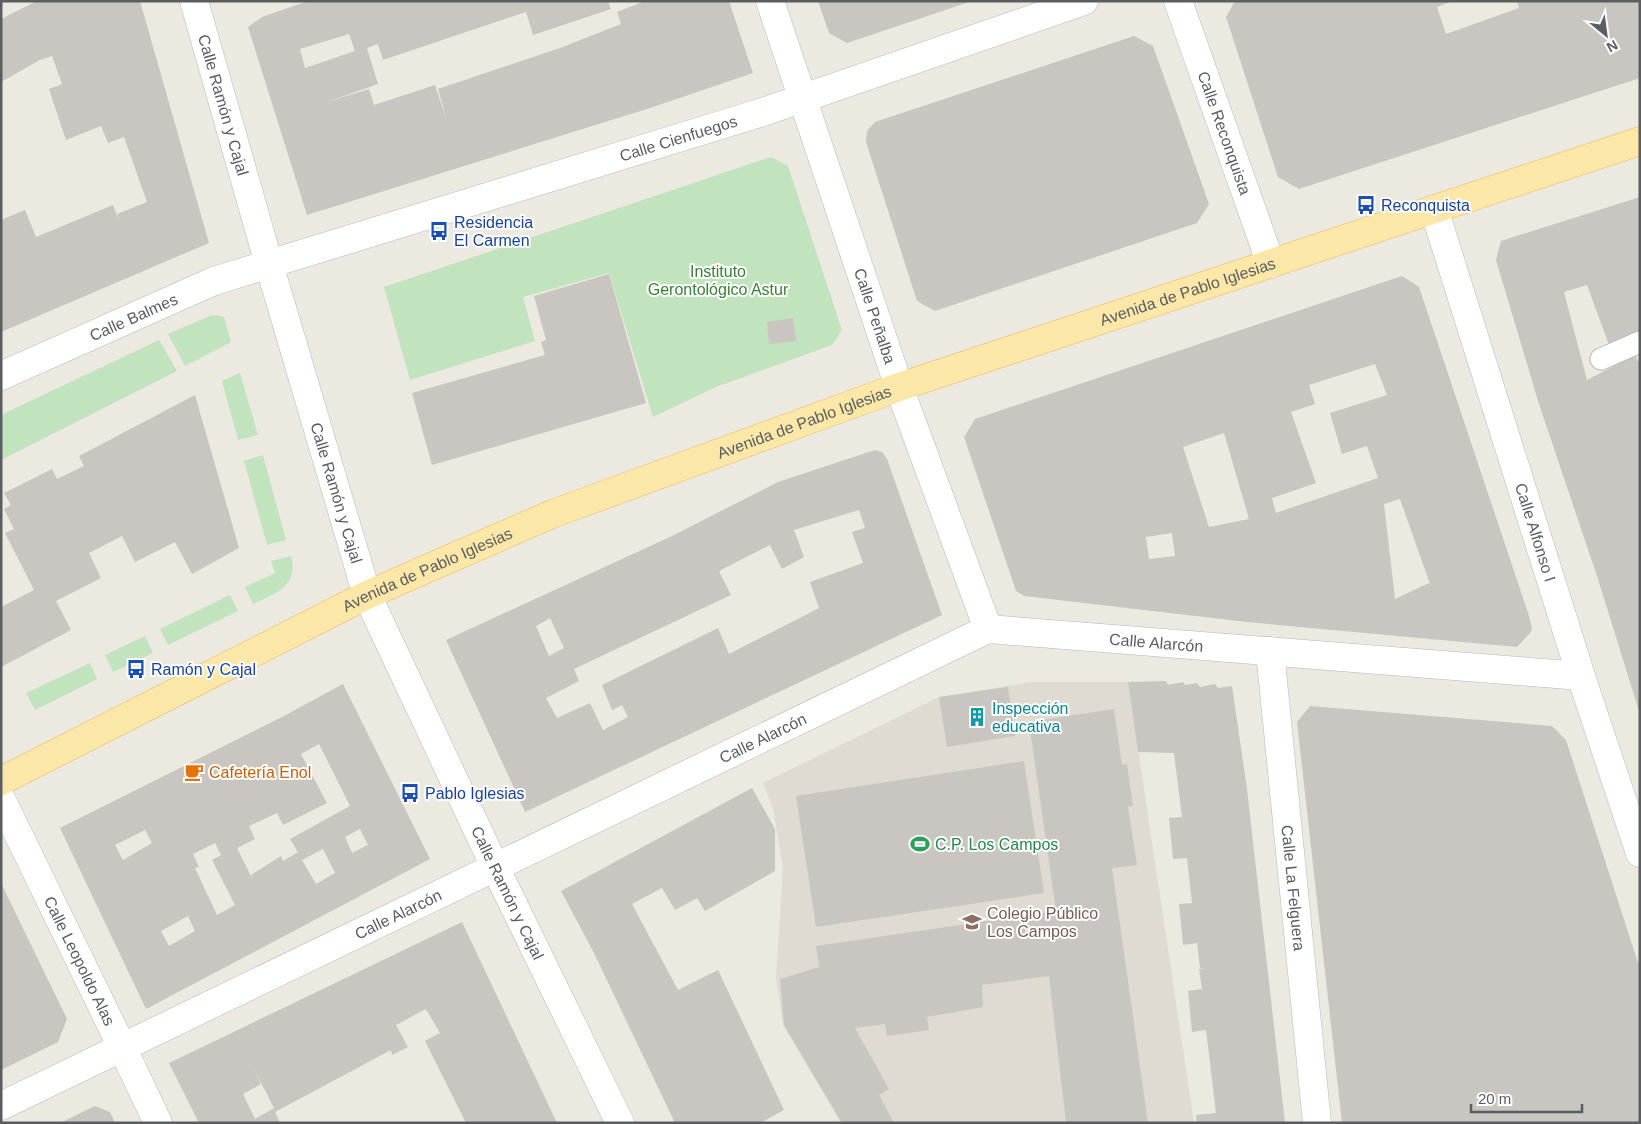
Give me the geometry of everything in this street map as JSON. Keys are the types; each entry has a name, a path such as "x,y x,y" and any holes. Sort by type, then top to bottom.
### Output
{"main road":[{"name":"Avenida de Pablo Iglesias","path":"1,781 367,595 552,514 899,387 1640,141"}],"street":[{"name":"Calle Peñalba","path":"770,1 899,387 988,629"},
{"name":"Calle Cienfuegos","path":"269,264 763,112 1084,1"},
{"name":"Calle Reconquista","path":"1178,1 1271,264"},
{"name":"Calle Ramón y Cajal","path":"197,2 269,264 367,595 495,867 620,1123"},
{"name":"Calle Alfonso I","path":"1434,210 1581,676 1640,853"},
{"name":"Calle Balmes","path":"1,376 214,281 269,264"},
{"name":"Calle Alarcón","path":"1,1106 988,629 1581,676"},
{"name":"Calle La Felguera","path":"1270,651 1317,1123"},
{"name":"Calle Leopoldo Alas","path":"1,799 158,1123"}],"lane":[{"path":"1601,359 1640,342"}],"shaded area":[{"name":"Colegio Público Los Campos","path":"1032,682 1128,682 1194,1123 841,1123 783,1025 776,977 783,868 773,808 763,783 939,697"}],"green space":[{"name":"Instituto Gerontológico Astur","path":"771,157 788,166 842,330 832,345 716,387 653,417 609,273 523,297 535,341 410,380 384,287"},
{"path":"212,315 224,317 231,342 185,366 168,334"},
{"path":"159,340 177,371 1,460 1,415"},
{"path":"240,373 258,435 238,440 222,381"},
{"path":"263,455 286,540 267,545 244,461"},
{"path":"291,556 293,566 289,581 277,592 253,604 245,587 275,573 271,561"},
{"path":"230,595 238,611 168,645 160,629"},
{"path":"145,636 153,653 113,672 105,655"},
{"path":"90,663 97,679 35,710 26,693"}],"building":[{"path":"37,1 140,1 209,243 1,332 1,220 25,210 36,237 113,205 121,226 117,214 147,202 124,137 108,143 101,126 66,140 49,89 62,84 52,56 40,60 1,82 1,19"},
{"path":"308,1 608,1 611,9 533,35 526,12 383,60 378,44 367,48 378,84 324,103 369,89 374,105 435,85 447,121 438,89 560,48 621,24 617,12 645,1 729,1 753,73 650,108 307,215 248,27 262,17","holes":["349,34 355,51 305,68 300,49"]},
{"path":"818,1 969,2 847,43 829,33"},
{"path":"1235,1 1453,1 1437,7 1446,34 1519,8 1517,1 1640,1 1640,78 1299,189 1278,177 1226,17"},
{"path":"1134,36 1153,46 1209,204 1197,223 935,311 917,301 866,142 867,131 875,122"},
{"path":"1640,197 1640,331 1609,345 1587,285 1564,292 1587,380 1635,355 1638,361 1640,360 1639,711 1597,576 1539,404 1496,260 1501,241"},
{"name":"Instituto Gerontológico Astur","path":"609,274 646,403 432,465 412,393 545,355 541,342 546,340 534,296"},
{"path":"1402,276 1419,287 1532,629 1517,647 1247,622 1024,596 1016,591 964,437 975,419","holes":["1375,364 1387,395 1330,413 1342,454 1367,446 1378,478 1276,513 1272,498 1316,483 1291,412 1315,404 1309,385","1224,433 1249,519 1209,527 1183,447","1400,499 1431,587 1429,583 1395,599 1384,504","1172,533 1175,556 1149,559 1146,537"]},
{"path":"793,318 796,341 769,344 767,322"},
{"path":"195,395 239,548 192,574 175,542 135,562 122,536 89,553 101,578 56,601 71,630 1,667 1,607 34,590 5,533 14,529 4,509 11,505 4,493 52,469 57,479 84,466 79,456"},
{"path":"875,450 882,452 887,459 942,615 525,812 446,640 672,536 778,482","holes":["859,510 865,528 852,532 863,563 810,582 819,608 729,654 718,628 602,685 612,710 622,705 628,717 603,730 590,703 557,718 546,698 579,681 574,669 731,595 719,571 770,545 782,569 804,557 794,530","550,618 564,648 549,656 536,626"]},
{"path":"1166,681 1168,685 1183,682 1185,685 1197,683 1200,687 1215,684 1218,688 1232,686 1247,789 1285,1123 1197,1123 1196,1115 1216,1113 1206,1030 1192,1032 1188,991 1202,989 1199,969 1205,968 1200,968 1197,943 1183,945 1179,904 1192,903 1187,858 1173,859 1169,818 1182,817 1174,753 1138,752 1128,682"},
{"path":"343,684 430,859 146,1009 60,828 282,717","holes":["319,744 350,806 290,839 298,852 283,861 281,856 251,875 255,884 237,848 255,839 249,826 277,813 283,825 327,803 301,754","360,829 368,845 352,853 345,837","145,830 152,843 123,860 115,845","215,843 221,855 212,860 235,905 217,915 195,868 199,867 193,854","323,849 335,873 316,884 302,860","188,916 195,931 169,946 161,931"]},
{"name":"Inspección educativa","path":"1008,687 1015,736 947,747 939,697"},
{"path":"1310,706 1552,726 1566,740 1640,969 1640,1123 1342,1123 1297,722"},
{"path":"1114,709 1122,765 1127,764 1133,806 1128,807 1137,865 1112,868 1148,1123 1066,1123 1049,976 982,985 983,1007 927,1017 929,1030 887,1036 885,1024 855,1028 889,1089 879,1095 894,1123 842,1123 784,1025 780,979 819,967 816,946 1056,911 1029,722"},
{"name":"C.P. Los Campos","path":"1024,761 1044,893 816,927 796,796"},
{"path":"752,788 775,829 775,871 705,911 697,898 675,910 662,888 632,904 678,990 718,970 784,1110 760,1123 675,1123 594,953 561,891"},
{"path":"1,883 67,1019 58,1042 1,1070"},
{"path":"462,922 557,1123 466,1123 425,1041 440,1033 426,1009 396,1025 408,1047 392,1055 391,1050 275,1112 280,1123 199,1123 169,1063","holes":["252,1065 274,1108 255,1119 243,1094 261,1084"]},
{"path":"95,1106 110,1112 115,1123 60,1123"}],"place":[{"name":"Reconquista","path":"1366,205"},
{"name":"Residencia El Carmen","path":"439,231"},
{"name":"Ramón y Cajal","path":"136,669"},
{"name":"Inspección educativa","path":"977,717"},
{"name":"Cafetería Enol","path":"194,772"},
{"name":"Pablo Iglesias","path":"410,793"},
{"name":"C.P. Los Campos","path":"920,844"},
{"name":"Colegio Público Los Campos","path":"972,922"}]}
